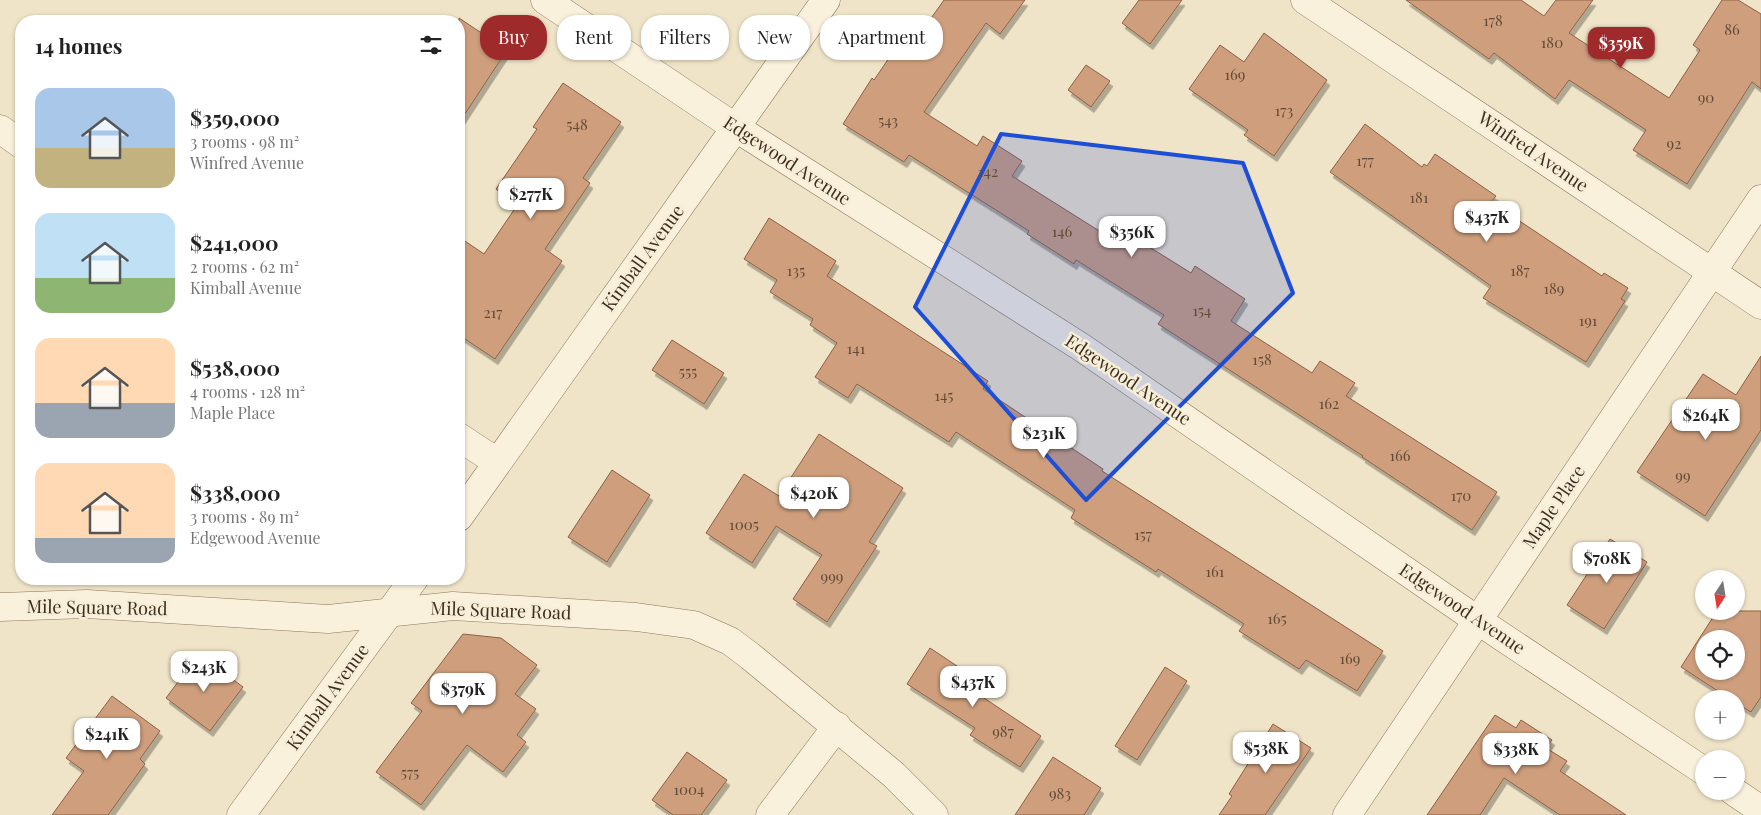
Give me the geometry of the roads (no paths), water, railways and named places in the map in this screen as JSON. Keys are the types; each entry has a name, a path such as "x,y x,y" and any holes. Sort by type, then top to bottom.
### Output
{"street":[{"name":"Edgewood Avenue","path":"545,0 736,128 1081,347 1478,620 1695,766"},
{"name":"Kimball Avenue","path":"465,508 826,0"},
{"name":"Winfred Avenue","path":"1305,0 1761,305"},
{"path":"0,130 15,140"},
{"name":"Maple Place","path":"1347,815 1761,199"},
{"path":"465,441 497,462"},
{"name":"Kimball Avenue","path":"240,815 410,585"},
{"name":"Mile Square Road","path":"0,607 86,604 328,619 453,606 658,618 694,625 730,641 837,726 894,775 934,815"},
{"path":"770,815 837,726"},
{"path":"1745,799 1761,810"}]}
